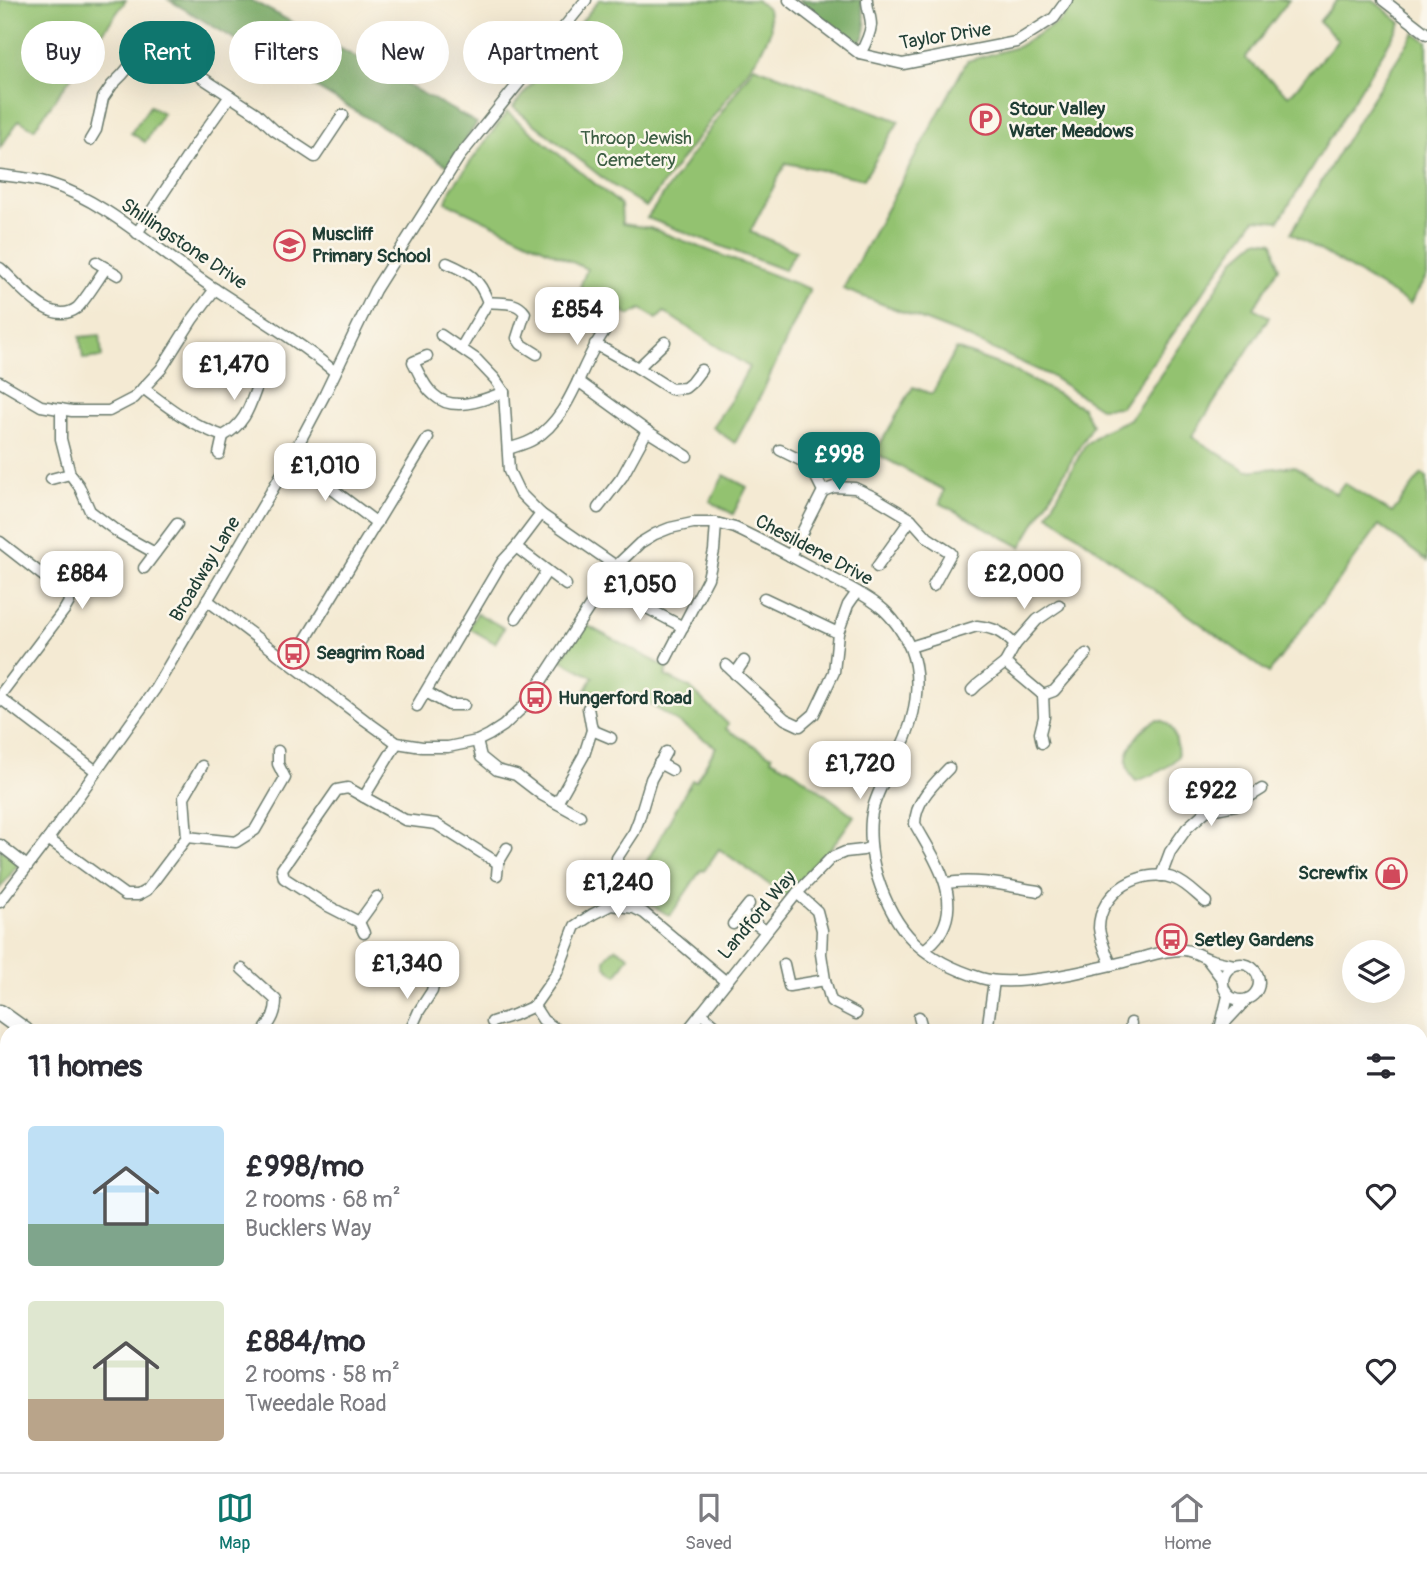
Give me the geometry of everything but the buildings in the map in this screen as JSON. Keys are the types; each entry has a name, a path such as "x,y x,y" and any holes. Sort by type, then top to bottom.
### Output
{"main road":[{"path":"0,1013 15,1024"}],"street":[{"name":"Broadway Lane","path":"0,902 155,689 291,458 375,290 459,157 586,0"},
{"name":"Taylor Drive","path":"789,0 860,54 903,64 1016,42 1054,18 1067,0"},
{"path":"860,54 869,36 871,23 867,0"},
{"path":"1383,0 1427,34"},
{"path":"90,140 96,130 103,98 146,41 256,113 274,130 315,157 343,115"},
{"path":"137,233 230,96"},
{"name":"Shillingstone Drive","path":"0,175 36,180 69,191 99,207 215,289 260,317 335,372"},
{"path":"96,262 118,275"},
{"path":"447,263 468,272 480,283 488,302"},
{"path":"0,268 34,300 46,309 57,312 76,308 106,268"},
{"path":"0,382 41,406 72,411 109,411 134,398 161,369 215,289"},
{"path":"461,348 488,302"},
{"path":"488,302 513,303 521,307 525,313 517,338 521,344 537,354"},
{"path":"508,449 532,440 562,412 595,344 605,330"},
{"path":"441,335 476,359 504,392 509,471 519,492 541,514 616,566"},
{"path":"638,368 665,342"},
{"path":"595,344 671,389 685,388 701,370"},
{"path":"427,356 413,362 425,385 436,398 455,404 475,403 504,392"},
{"path":"219,454 223,436 235,429 246,413 259,381"},
{"path":"578,381 687,456"},
{"path":"143,388 176,413 223,436"},
{"path":"61,410 61,439 70,474 79,486 90,511 119,533 155,553"},
{"path":"598,508 622,477 647,431"},
{"path":"302,647 428,438"},
{"path":"780,450 810,465 823,491"},
{"path":"291,458 377,523"},
{"path":"51,479 70,474"},
{"path":"790,556 823,491 834,487 855,488 911,519 928,538 951,553 933,586"},
{"path":"417,706 502,562 541,514"},
{"path":"877,567 911,519"},
{"name":"Chesildene Drive","path":"207,600 397,743 435,748 477,741 503,726 523,707 616,566 640,543 670,528 693,523 716,523 735,528 857,592 880,607 897,625 910,647 917,683 914,713 910,728 873,809 871,847 874,867 890,911 899,926 924,950 954,968 994,981 1046,977 1168,951 1185,950 1199,953 1207,959 1234,965"},
{"path":"666,659 708,578 716,523"},
{"path":"144,568 177,524"},
{"path":"0,542 68,595 69,602 0,696 96,771"},
{"path":"516,547 566,584"},
{"path":"516,618 547,571"},
{"path":"726,665 785,719 800,726 814,714 834,672 838,633 848,606 857,592"},
{"path":"653,595 646,608 683,627"},
{"path":"764,598 838,633"},
{"path":"972,690 1005,663 1015,645 1037,620 1059,605"},
{"path":"910,647 977,626 1003,633 1015,645"},
{"path":"1043,695 1054,691 1086,654"},
{"path":"735,674 744,661"},
{"path":"1005,663 1043,695 1044,717 1040,733 1042,743"},
{"path":"426,692 449,705 464,705"},
{"path":"557,803 584,755 592,730 588,709"},
{"path":"592,730 611,738"},
{"path":"477,741 481,757 497,770 516,775 542,795 580,816"},
{"path":"364,796 397,743"},
{"path":"187,837 236,842 255,830 285,778 278,764 278,751"},
{"path":"621,905 616,891 617,858 634,832 651,779 666,752"},
{"path":"659,763 672,770"},
{"path":"48,839 125,895 138,895 148,890 187,837 184,797 202,766"},
{"path":"924,950 938,937 946,921 950,902 946,884 915,824 915,816 930,789 949,768"},
{"path":"364,933 359,922 326,905 284,877 282,869 337,790 348,788 405,820 436,824 498,863"},
{"path":"1161,876 1170,852 1188,828 1206,811 1236,805 1262,789"},
{"path":"0,845 27,866"},
{"name":"Landford Way","path":"692,1024 797,893 831,858 871,847"},
{"path":"497,875 498,863 508,848"},
{"path":"1111,965 1099,930 1102,911 1114,893 1125,884 1141,878 1161,876 1177,879 1206,902"},
{"path":"946,884 980,882 1038,891"},
{"path":"797,893 817,911 822,930 821,954 825,980 831,1000 856,1014"},
{"path":"359,922 377,897"},
{"path":"733,924 749,904"},
{"path":"492,1022 534,1006 557,973 575,926 611,905 634,908 644,913 725,981"},
{"path":"741,914 766,931"},
{"path":"413,1024 449,956"},
{"path":"387,957 434,981"},
{"path":"1207,959 1223,980"},
{"path":"783,964 789,986 825,980"},
{"path":"1223,1024 1258,990 1257,972 1250,966 1234,965 1226,971 1224,989 1228,996 1234,999 1246,1000"},
{"path":"242,969 276,1000 276,1009 269,1024"},
{"path":"990,1024 994,981"},
{"path":"1220,1024 1228,996"},
{"path":"534,1006 549,1024"},
{"path":"701,1013 714,1024"},
{"path":"919,1017 921,1024"}],"green space":[{"path":"0,0 126,0 105,29 105,21 21,21 21,84 66,84 34,129 19,120 0,148"},
{"path":"169,0 251,0 290,21 229,21 229,36 215,27 215,21 204,21"},
{"name":"Throop Jewish Cemetery","path":"599,0 756,0 768,9 771,30 759,55 646,207 609,183 513,107 531,84 623,84 623,21 582,21"},
{"path":"799,0 861,0 865,34 857,45"},
{"path":"1074,0 1289,0 1245,58 1289,96 1338,40 1319,22 1337,0 1373,0 1401,23 1279,221 1255,219 1121,407 1100,408 1049,375 962,335 843,289 967,61 1017,47 1060,21"},
{"path":"1414,33 1427,41 1427,276 1410,304 1291,233 1361,115"},
{"path":"342,50 356,57 356,84 405,84 477,123 448,166 310,84 342,84"},
{"path":"754,66 899,121 864,179 786,163 750,232 796,251 784,270 647,218"},
{"path":"150,106 163,113 145,142 131,133"},
{"path":"507,112 621,205 622,224 650,228 810,289 761,395 735,443 712,427 749,367 664,312 657,319 641,309 630,315 580,287 587,269 446,202 451,189"},
{"path":"1257,240 1273,242 1279,268 1254,308 1269,317 1192,437 1247,471 1295,466 1336,494 1344,483 1392,513 1422,474 1427,478 1427,561 1379,525 1269,673 1048,514 1085,445 1101,432 1130,419 1188,335 1234,260"},
{"path":"100,335 102,357 83,359 80,337"},
{"path":"956,349 1009,368 1082,407 1092,425 1021,547 940,503 944,490 875,453 913,387 932,394"},
{"path":"724,475 747,487 733,514 710,501"},
{"path":"477,613 504,628 495,643 469,628"},
{"path":"584,624 668,668 665,676 689,687 728,724 726,729 772,756 771,759 794,771 854,816 832,847 817,860 787,897 719,849 704,871 701,870 670,916 630,892 692,780 696,781 716,747 634,694 628,705 608,694 601,705 584,694 593,677 561,660"},
{"path":"1156,720 1171,727 1178,756 1165,768 1136,781 1127,765 1127,756 1135,739"},
{"path":"0,849 18,862 0,888"},
{"path":"616,948 629,956 617,975 608,969 605,962"}],"place":[{"name":"Stour Valley Water Meadows","path":"986,120"},
{"name":"Muscliff Primary School","path":"289,245"},
{"name":"Seagrim Road","path":"293,653"},
{"name":"Hungerford Road","path":"535,698"},
{"name":"Screwfix","path":"1391,873"},
{"name":"Setley Gardens","path":"1171,940"}]}
